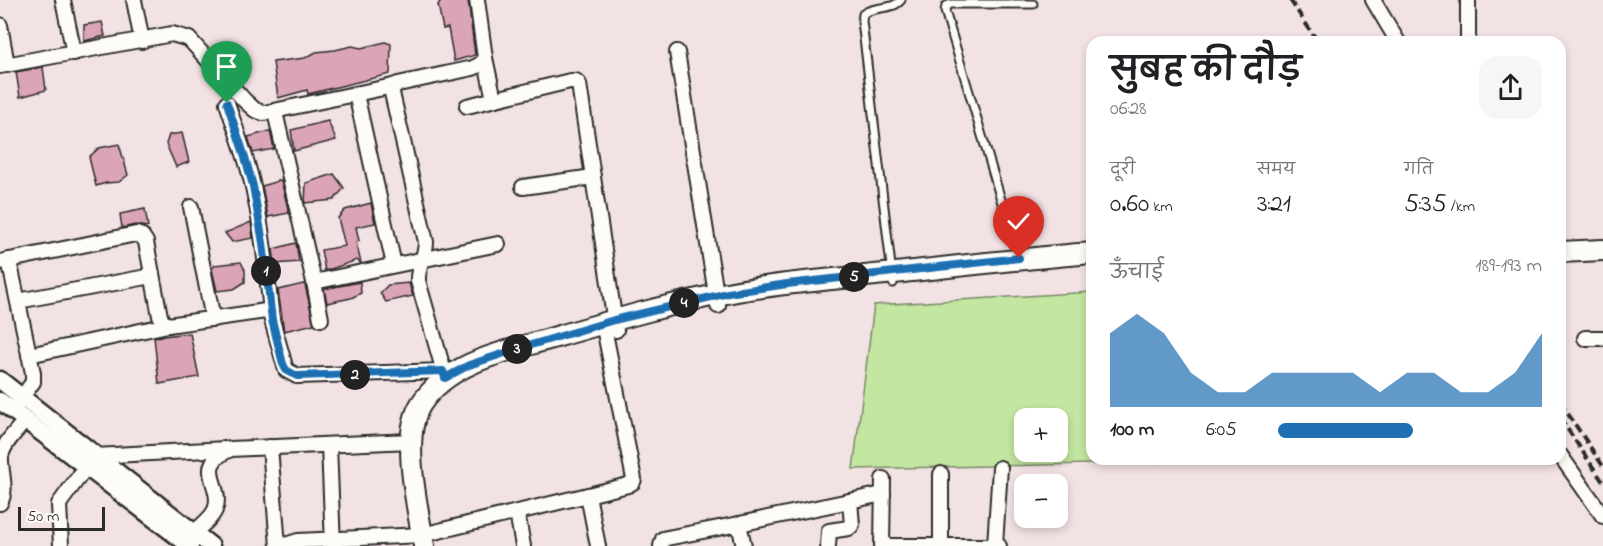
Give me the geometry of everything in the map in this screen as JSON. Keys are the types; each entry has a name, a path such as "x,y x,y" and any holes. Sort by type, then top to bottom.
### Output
{"main road":[{"path":"1566,252 1603,250"},
{"path":"429,540 411,462 413,421 420,405 445,379 469,365 511,351 612,328 777,285 893,278 1086,254"},
{"path":"1019,264 1086,264"},
{"path":"429,540 423,452 425,427 430,410 445,379"}],"street":[{"path":"63,0 74,53"},
{"path":"134,0 142,41"},
{"path":"477,0 494,99"},
{"path":"1373,0 1394,36"},
{"path":"1468,0 1468,36"},
{"path":"0,25 4,66 172,34 189,39 250,105 264,113 473,68 486,58"},
{"path":"677,52 717,301"},
{"path":"270,447 280,546 298,541 429,540 517,512 633,482 581,90 576,81 467,106"},
{"path":"29,355 168,325 266,311 270,314 286,370 297,376 445,379 418,281 418,268 426,249 426,242 392,93 393,86"},
{"path":"356,94 394,265"},
{"path":"227,103 253,186 263,243 272,320"},
{"path":"275,112 321,319"},
{"path":"523,187 593,177"},
{"path":"191,207 213,319"},
{"path":"0,503 3,496 0,459 15,407 33,382 18,301 4,261 136,234 142,236 146,242 160,316 162,321 168,325"},
{"path":"314,282 498,244"},
{"path":"18,301 152,276"},
{"path":"1585,338 1603,338"},
{"path":"0,380 15,407 91,461 186,541 211,546"},
{"path":"62,546 59,504 91,461 231,448 411,441"},
{"path":"328,444 333,542"},
{"path":"186,541 213,514 216,508 211,477 213,462 220,453 231,448"},
{"path":"1566,464 1603,516"},
{"path":"889,546 997,546 1000,468"},
{"path":"941,474 941,545"},
{"path":"882,546 883,479"},
{"path":"661,546 663,540 667,538 883,494"},
{"path":"588,495 598,546"},
{"path":"828,546 829,531 849,528 852,525 850,501"},
{"path":"517,512 524,546"},
{"path":"740,524 744,546"}],"lane":[{"path":"893,278 862,21 863,14 867,10 897,5 901,0"},
{"path":"1019,264 945,11 946,6 951,4 1033,4"}],"green space":[{"path":"1086,292 1086,464 853,469 874,305"}],"building":[{"path":"441,0 468,0 475,55 454,61 448,28 443,29 438,5"},
{"path":"102,22 105,36 84,41 84,25"},
{"path":"385,42 391,44 390,74 308,94 307,90 278,98 273,62 305,58 316,52 352,46 361,48"},
{"path":"43,67 46,90 20,97 16,72"},
{"path":"328,121 336,140 294,151 291,130"},
{"path":"270,131 274,149 253,153 248,137"},
{"path":"182,133 189,162 176,167 166,144 169,135"},
{"path":"119,144 128,175 119,182 96,186 89,157 99,148"},
{"path":"334,174 344,188 334,200 305,203 306,183"},
{"path":"281,180 289,213 268,217 262,186"},
{"path":"371,203 375,223 356,227 359,241 356,242 361,263 357,260 325,271 321,250 345,246 338,218 345,210"},
{"path":"145,209 148,227 135,225 122,228 120,214"},
{"path":"251,222 253,238 232,242 225,233"},
{"path":"296,243 299,262 275,264 273,249"},
{"path":"241,262 245,270 245,282 234,289 217,291 212,269 215,265"},
{"path":"360,282 361,293 351,298 327,303 324,289"},
{"path":"409,283 413,296 386,302 380,293 388,285"},
{"path":"303,284 314,324 284,331 278,290"},
{"path":"190,333 199,377 159,384 154,337"}],"railway":[{"path":"1290,0 1314,36"},
{"path":"1566,411 1603,466"},
{"path":"1566,427 1603,482"}],"route":[{"path":"227,103 253,186 263,243 272,320 283,364 290,374 297,376 443,371 445,378 469,365 614,320 728,293 759,287 1019,258"}]}
